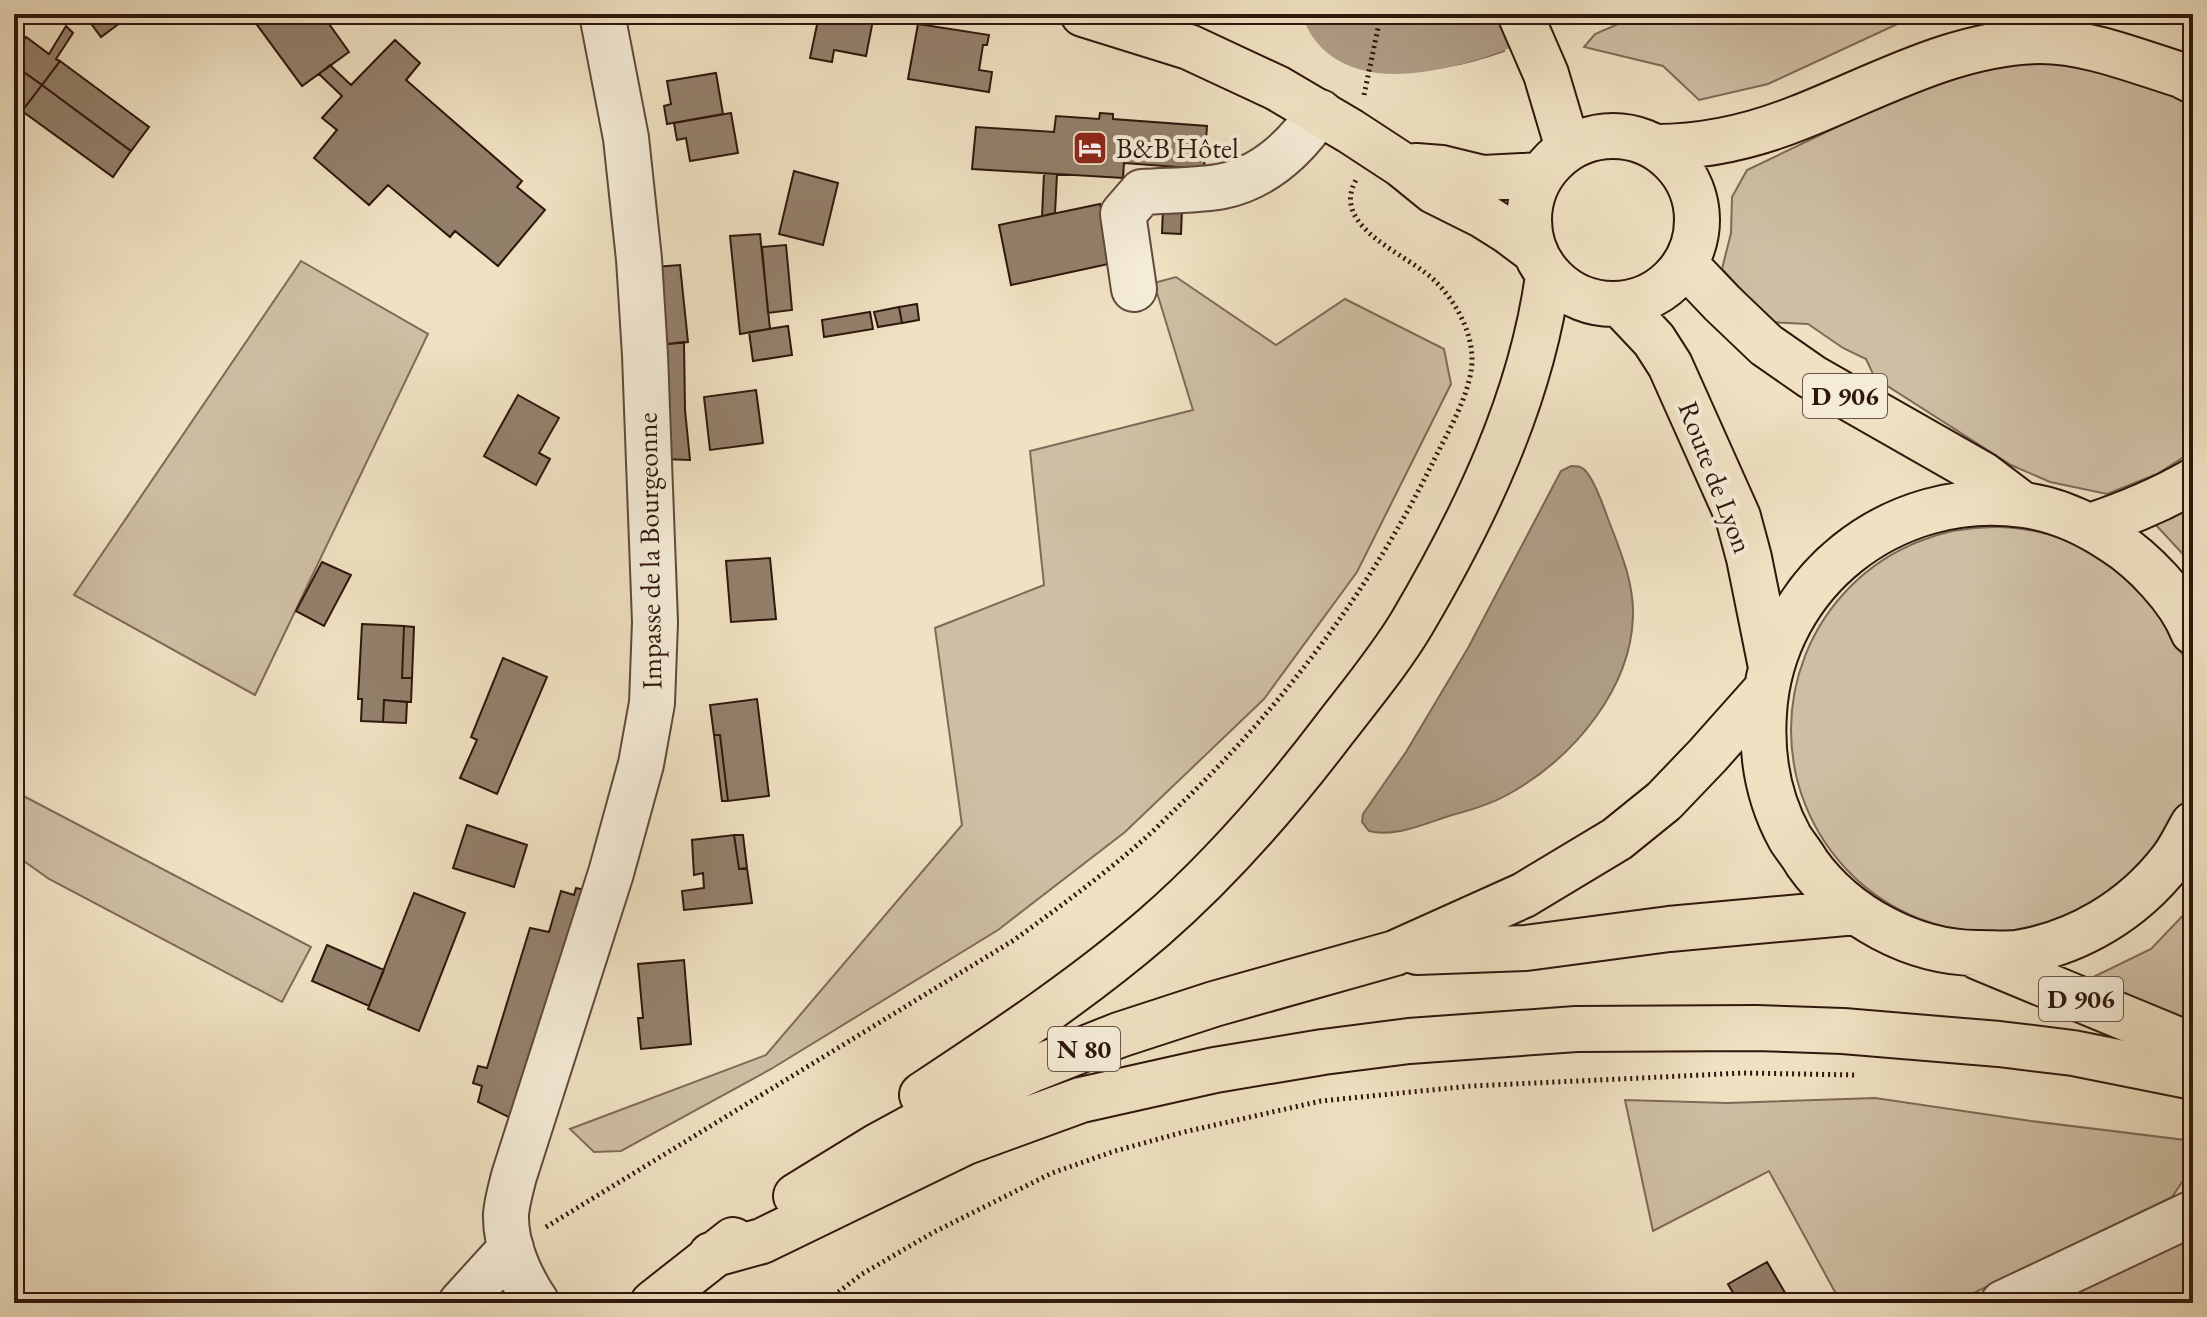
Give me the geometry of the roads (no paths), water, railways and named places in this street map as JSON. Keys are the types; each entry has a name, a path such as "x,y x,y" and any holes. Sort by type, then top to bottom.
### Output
{"main road":[{"path":"1083,14 1189,47 1253,76 1320,112 1388,156 1434,191 1509,232 1569,293 1594,303 1621,305 1647,298 1668,284 1685,264 1694,244 1698,222 1695,200 1687,178 1674,161 1656,147 1637,139 1616,135 1568,154 1483,178 1388,156"},
{"path":"1520,14 1543,67 1568,154"},
{"path":"1656,147 1688,147 1734,138 1795,119 1898,75 2002,44 2040,41 2072,44 2193,81"},
{"path":"796,1196 867,1134 1081,987 1154,927 1226,859 1291,787 1410,626 1472,514 1535,351 1541,263 1528,231 1532,192 1568,154"},
{"name":"D 906","path":"1685,264 1766,345 1812,377 1982,474 2023,505"},
{"name":"Route de Lyon","path":"1621,305 1654,340 1670,365 1738,517 1749,558 1768,679"},
{"path":"2090,526 2171,494 2193,481"},
{"path":"2193,632 2165,586 2131,552 2090,526 2057,512 2023,505 1977,503 1931,510 1887,527 1848,552 1814,584 1788,623 1768,679 1762,741 1770,791 1790,837 1819,879 1856,912 1891,932 1929,947 1968,954 2015,953 2061,942 2104,923 2141,895 2172,860 2193,824"},
{"name":"N 80","path":"653,1303 711,1255 796,1196 936,1114 1031,1070 1119,1035 1214,1004 1395,953 1524,895 1617,839 1664,801 1708,755 1768,679"},
{"name":"N 80","path":"1395,953 1526,948 1669,929 1856,912"},
{"name":"D 906","path":"1968,954 2193,1046"},
{"path":"711,1255 762,1241 966,1142 1081,1100 1215,1070 1409,1041 1576,1029 1843,1031 2073,1053 2193,1077"}],"street":[{"name":"Impasse de la Bourgeonne","path":"537,1303 518,1270 506,1215 514,1176 611,873 641,764 652,703 655,622 639,259 626,138 602,14"},
{"path":"1134,289 1123,214 1142,192 1223,186 1255,176 1282,156 1308,130 1320,112"},
{"path":"2003,1303 2193,1213"},
{"path":"461,1303 511,1248"}],"waterway":[{"path":"1335,14 1349,31 1369,40 1392,43 1445,36 1512,14"}],"place":[{"name":"B&B Hôtel","path":"1090,148"}]}
